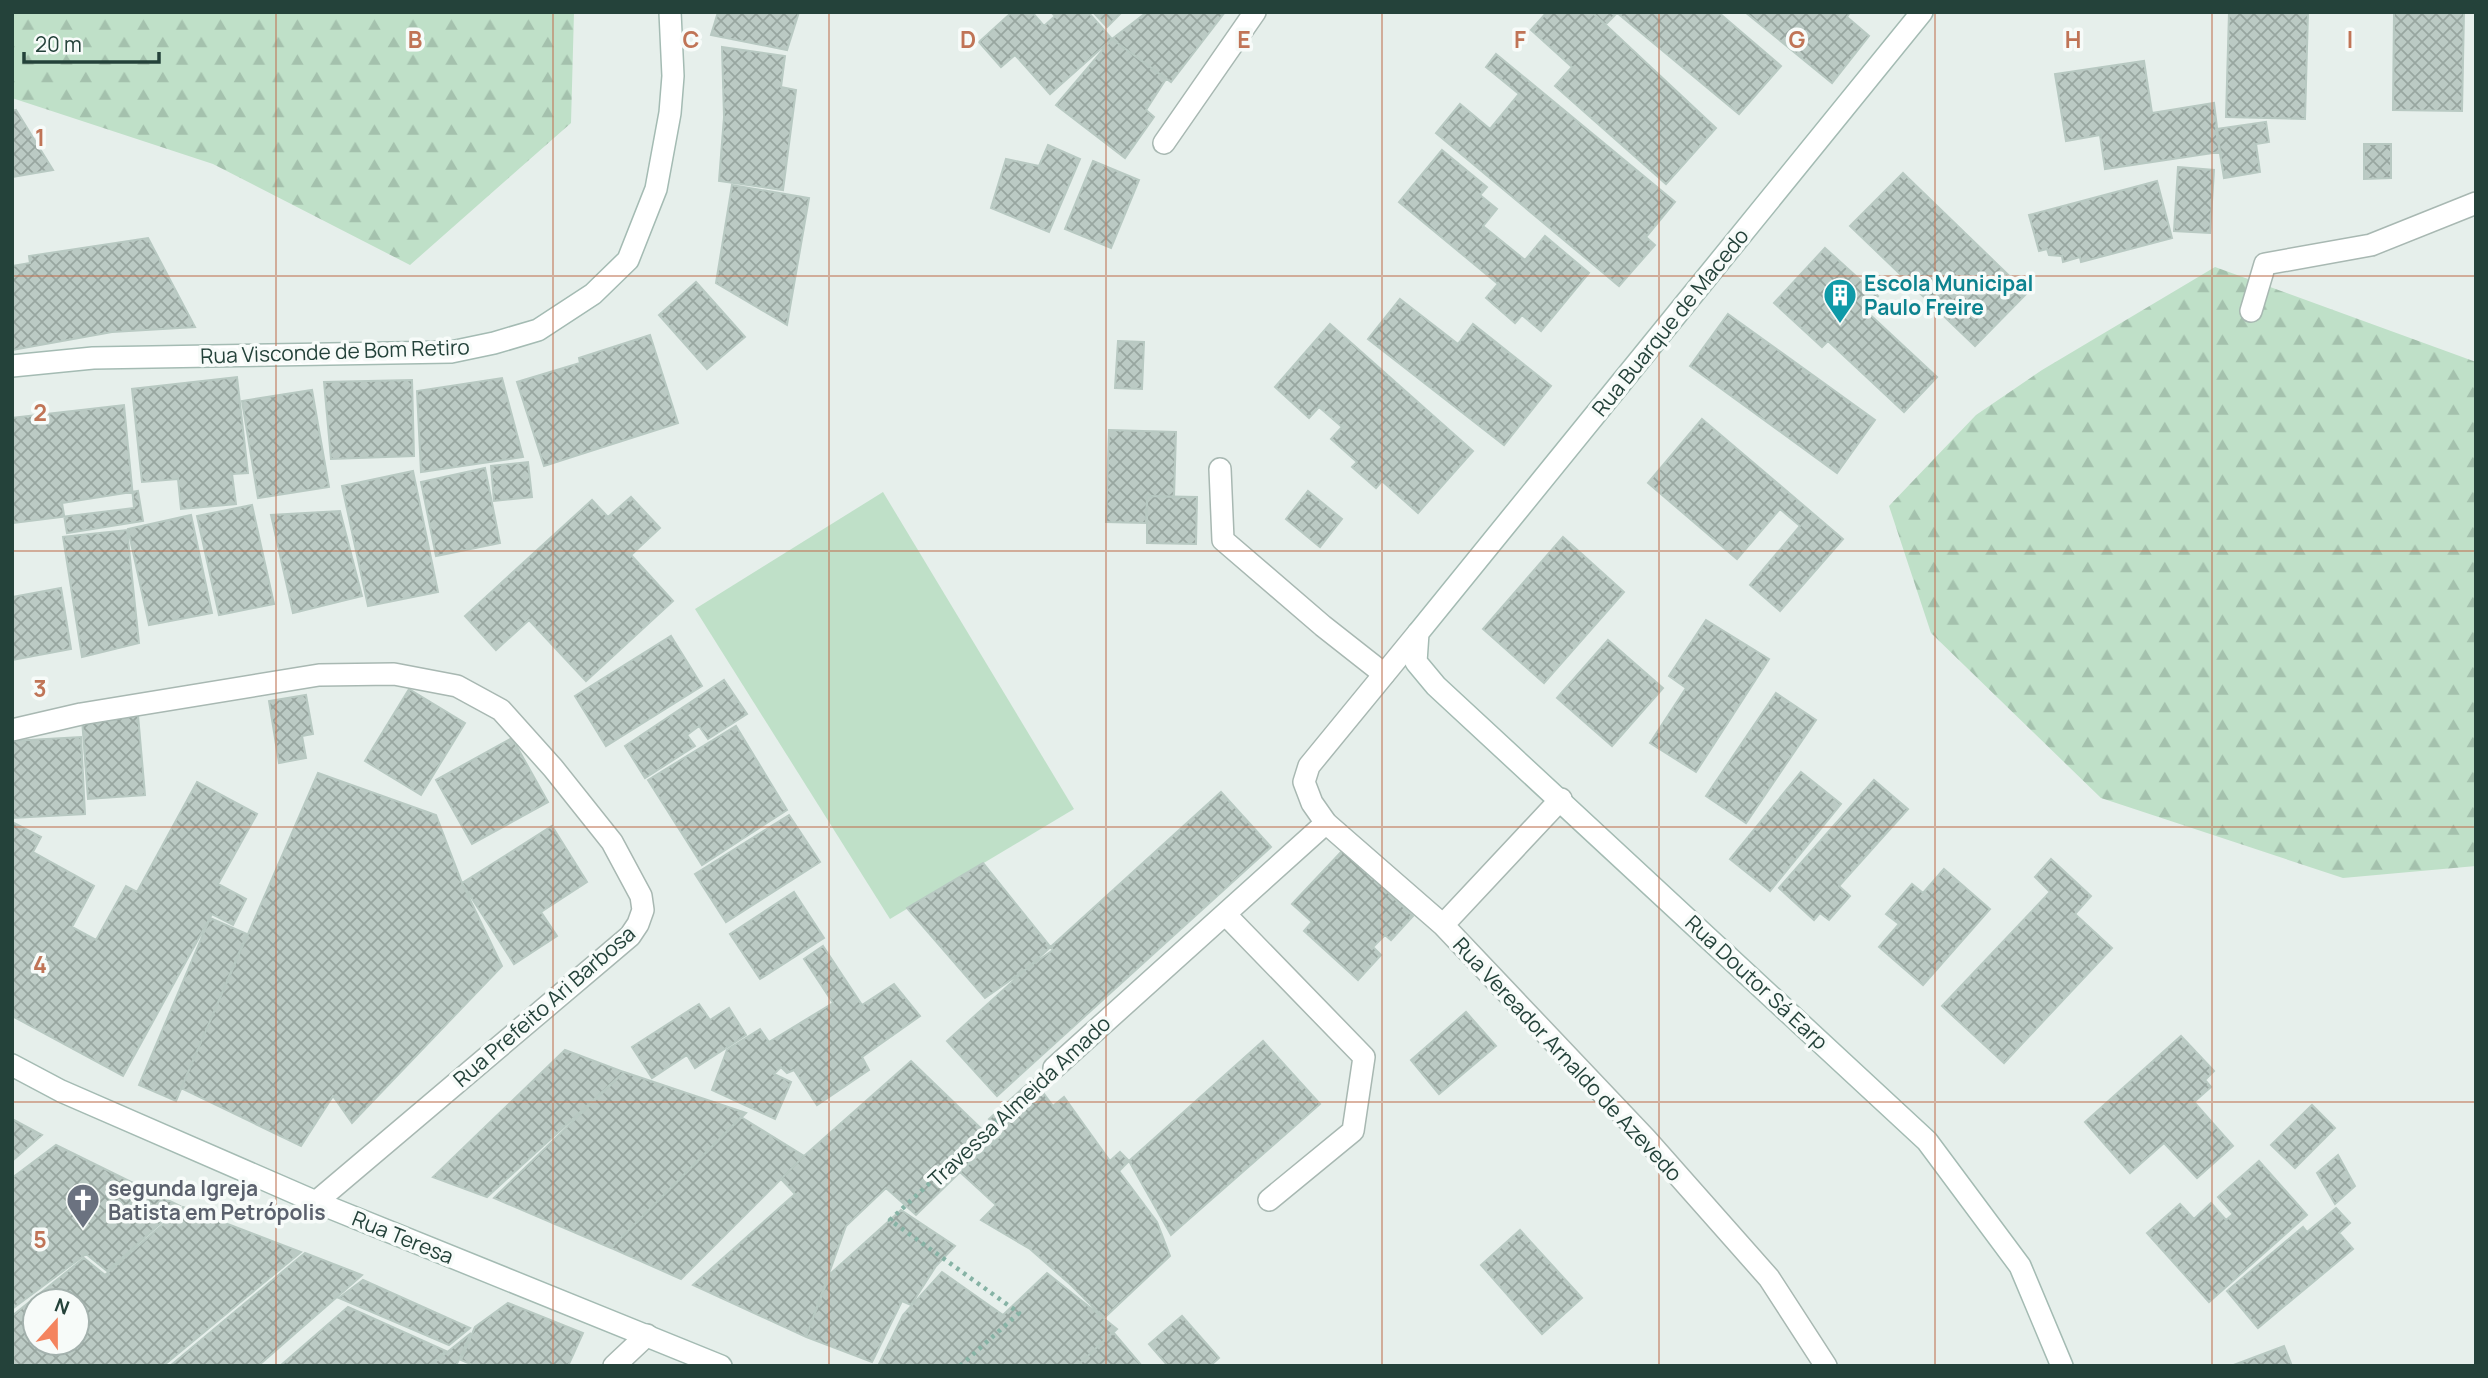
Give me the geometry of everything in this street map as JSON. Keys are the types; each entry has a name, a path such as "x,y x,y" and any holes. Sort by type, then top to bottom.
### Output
{"main road":[{"name":"Rua Visconde de Bom Retiro","path":"12,366 93,358 451,352 495,344 538,330 593,294 628,260 643,226 656,189 670,113 673,76 670,12"},
{"path":"1164,143 1255,12"},
{"name":"Rua Buarque de Macedo","path":"1309,766 1922,12"},
{"path":"2251,311 2265,264 2371,245 2476,202"},
{"path":"1220,469 1223,540 1323,626 1384,674"},
{"name":"Rua Doutor Sá Earp","path":"1418,632 1416,662 1436,685 1927,1141 2020,1266 2062,1366"},
{"name":"Rua Prefeito Ari Barbosa","path":"12,730 81,714 319,676 394,674 457,686 501,710 554,768 612,842 641,896 643,910 630,936 316,1202"},
{"name":"Rua Vereador Arnaldo de Azevedo","path":"1309,766 1304,782 1312,803 1326,823 1443,925 1646,1139 1769,1279 1826,1366"},
{"path":"1443,925 1560,799"},
{"name":"Travessa Almeida Amado","path":"1054,1068 1326,823"},
{"path":"1226,914 1364,1057 1353,1131 1269,1200"},
{"name":"Rua Teresa","path":"12,1065 61,1091 316,1202 720,1366"},
{"path":"614,1366 647,1335"}],"path":[{"name":"Travessa Almeida Amado","path":"961,1366 1019,1313 890,1220 1054,1068"}],"green space":[{"path":"12,12 574,12 571,123 410,265 213,164 12,98"},
{"path":"2215,267 2476,362 2476,866 2343,878 2101,798 1931,633 1889,506 1976,415 2042,370"},
{"path":"883,492 1074,809 890,919 695,609"}],"building":[{"path":"718,12 799,12 787,50 711,35"},
{"path":"1012,12 1032,12 1044,26 1055,16 1051,12 1088,12 1112,39 1050,94 1015,55 1001,67 979,42"},
{"path":"1093,12 1122,12 1107,27"},
{"path":"1147,12 1225,12 1171,82 1112,39"},
{"path":"1547,12 1592,12 1716,128 1666,184 1555,86 1572,67 1531,30"},
{"path":"1592,12 1616,12 1617,13 1605,25"},
{"path":"1616,12 1718,12 1781,66 1739,114"},
{"path":"1745,12 1850,12 1847,17 1869,36 1832,83"},
{"path":"2229,12 2308,12 2305,119 2226,117"},
{"path":"2394,12 2464,12 2462,111 2393,110"},
{"path":"1112,39 1166,79 1146,110 1154,117 1125,158 1056,105"},
{"path":"722,47 785,56 781,87 796,90 783,190 719,181 724,117"},
{"path":"1496,54 1675,202 1646,237 1655,245 1619,286 1436,133 1460,104 1490,129 1519,94 1486,67"},
{"path":"2144,61 2152,113 2214,103 2220,152 2105,169 2100,135 2066,141 2055,74"},
{"path":"16,110 53,170 12,177 12,111"},
{"path":"2266,122 2269,142 2256,144 2260,172 2224,178 2216,129"},
{"path":"2364,144 2391,144 2391,178 2364,179"},
{"path":"1048,145 1080,159 1049,232 991,208 1006,159 1039,166"},
{"path":"1442,150 1487,187 1480,195 1497,209 1483,226 1525,260 1545,236 1589,273 1541,331 1522,315 1515,323 1486,298 1498,284 1399,202"},
{"path":"1093,161 1139,180 1111,248 1065,229"},
{"path":"2178,167 2214,170 2210,233 2174,231"},
{"path":"1903,173 2027,293 1975,346 1850,226"},
{"path":"2157,181 2172,238 2081,262 2080,257 2063,262 2062,256 2049,255 2047,249 2039,251 2029,215"},
{"path":"732,185 809,198 787,325 716,283"},
{"path":"148,238 195,327 112,332 12,350 12,266 30,263 29,256"},
{"name":"Escola Municipal Paulo Freire","path":"1825,248 1878,296 1865,310 1937,377 1904,412 1828,341 1822,347 1774,303"},
{"path":"696,282 745,337 707,369 659,315"},
{"path":"1400,299 1458,344 1473,324 1551,386 1504,445 1368,339"},
{"path":"1728,314 1875,420 1837,473 1690,366"},
{"path":"1330,324 1473,451 1418,513 1382,481 1376,488 1352,467 1357,462 1331,439 1342,427 1319,407 1309,418 1275,387"},
{"path":"650,335 678,423 544,466 517,382 580,363 579,358"},
{"path":"1118,341 1144,342 1142,389 1115,388"},
{"path":"237,377 248,473 232,474 236,504 181,509 178,479 142,482 132,389"},
{"path":"502,378 523,457 421,472 417,391"},
{"path":"412,380 414,456 331,459 324,382"},
{"path":"312,390 329,487 258,498 242,401"},
{"path":"124,405 134,508 12,523 12,418"},
{"path":"1702,419 1843,539 1780,611 1750,585 1800,526 1780,509 1737,559 1648,483"},
{"path":"1109,430 1176,432 1174,497 1147,496 1146,523 1106,522"},
{"path":"528,462 532,497 494,501 491,466"},
{"path":"485,468 500,543 436,556 421,482"},
{"path":"413,471 438,592 368,606 342,486"},
{"path":"138,491 143,521 67,533 62,503"},
{"path":"1308,491 1342,519 1320,547 1286,519"},
{"path":"1147,496 1197,497 1196,544 1147,543"},
{"path":"631,497 660,528 631,555 673,601 586,681 529,620 496,650 465,616 592,500 608,517"},
{"path":"252,505 274,604 219,615 197,516"},
{"path":"340,511 362,596 293,613 271,515"},
{"path":"191,515 212,613 149,625 128,529"},
{"path":"127,530 139,643 82,657 63,537"},
{"path":"1563,537 1624,592 1544,683 1483,629"},
{"path":"61,588 71,649 12,660 12,597"},
{"path":"1706,620 1769,659 1696,772 1650,743 1686,688 1669,676"},
{"path":"671,636 702,686 606,746 575,696"},
{"path":"1608,640 1663,688 1612,746 1557,698"},
{"path":"724,680 747,714 708,739 699,726 687,735 695,746 645,778 625,746"},
{"path":"409,689 465,723 421,795 365,761"},
{"path":"1776,693 1816,720 1746,823 1706,796"},
{"path":"306,695 313,734 302,736 306,758 279,763 269,701"},
{"path":"138,715 145,795 88,799 82,719"},
{"path":"736,726 787,810 702,865 648,780"},
{"path":"81,737 85,814 12,818 12,741"},
{"path":"512,738 548,802 472,844 436,780"},
{"path":"1801,772 1841,804 1770,891 1730,859"},
{"path":"318,773 436,815 462,883 502,966 352,1123 333,1096 301,1146 181,1088"},
{"path":"1874,780 1908,809 1839,886 1850,896 1829,920 1820,913 1814,920 1779,888"},
{"path":"197,782 257,814 218,884 246,899 233,925 212,914 123,1076 12,1016 12,822 41,837 33,852 94,886 72,927 96,940 126,886 137,892"},
{"path":"1221,792 1271,847 997,1096 947,1041"},
{"path":"789,815 820,862 726,922 695,874"},
{"path":"552,826 587,882 541,912 557,936 514,964 462,883"},
{"path":"1343,850 1413,916 1391,940 1385,935 1373,947 1381,955 1358,980 1304,931 1312,922 1292,904"},
{"path":"2051,859 2091,896 2075,914 2112,948 2004,1063 1942,1006 2050,892 2035,877"},
{"path":"983,863 1053,950 985,998 907,908"},
{"path":"1944,869 1990,909 1923,985 1879,947 1899,924 1886,914 1912,884 1923,893"},
{"path":"794,892 824,938 760,979 730,934"},
{"path":"210,918 247,934 176,1101 139,1085"},
{"path":"823,946 862,1005 894,984 920,1016 862,1057 869,1070 817,1105 794,1070 787,1073 781,1067 774,1074 791,1082 775,1119 712,1090 727,1050 760,1029 769,1042 833,1003 804,959"},
{"path":"699,1004 710,1020 729,1008 746,1035 695,1068 687,1055 652,1078 632,1047"},
{"path":"1466,1012 1496,1046 1439,1094 1411,1060"},
{"path":"2181,1036 2214,1071 2205,1080 2211,1087 2194,1102 2233,1146 2197,1178 2164,1143 2130,1173 2085,1122"},
{"path":"1263,1041 1320,1104 1171,1235 1129,1161"},
{"path":"565,1050 624,1072 487,1197 433,1177"},
{"path":"911,1061 993,1140 916,1215 886,1188 846,1226 806,1337 693,1285 795,1194 781,1179"},
{"path":"624,1072 746,1113 611,1248 494,1198"},
{"path":"1033,1079 1053,1106 1064,1097 1110,1161 1120,1152 1129,1161 1119,1171 1157,1222 1170,1256 1104,1318 1030,1249 981,1220 996,1205 960,1172 1003,1134 989,1119"},
{"path":"2312,1105 2335,1128 2295,1168 2271,1145"},
{"path":"741,1117 804,1156 681,1279 611,1248"},
{"path":"12,1119 42,1135 12,1161"},
{"name":"segunda Igreja Batista em Petrópolis","path":"56,1145 180,1206 107,1271 86,1254 42,1287 21,1287 21,1302 12,1309 12,1178"},
{"path":"2338,1155 2355,1186 2335,1204 2317,1173"},
{"path":"2259,1161 2307,1215 2209,1302 2147,1233 2180,1204 2194,1219 2211,1203 2226,1220 2233,1214 2218,1197"},
{"path":"183,1207 301,1252 163,1366 12,1366 12,1316 21,1309 21,1357 91,1357 91,1287 48,1287 84,1258 105,1275"},
{"path":"2336,1208 2350,1223 2339,1233 2353,1249 2258,1328 2227,1291 2303,1227 2307,1232"},
{"path":"901,1210 955,1246 936,1266 911,1305 902,1301 872,1362 806,1337 830,1274"},
{"path":"1520,1230 1582,1298 1542,1334 1481,1265"},
{"path":"305,1253 362,1275 258,1366 170,1366"},
{"path":"942,1272 1003,1315 1047,1273 1117,1329 1077,1366 878,1366 903,1315"},
{"path":"363,1280 470,1328 449,1345 339,1298"},
{"path":"508,1303 583,1333 568,1366 475,1366 461,1360 475,1327"},
{"path":"348,1307 446,1351 428,1366 280,1366"},
{"path":"1182,1316 1219,1358 1210,1366 1168,1366 1149,1344"},
{"path":"1113,1332 1142,1366 1077,1366"},
{"path":"471,1333 456,1366 430,1366"},
{"path":"2284,1346 2292,1366 2231,1366"}],"place":[{"name":"Escola Municipal Paulo Freire","path":"1840,325"},
{"name":"segunda Igreja Batista em Petrópolis","path":"83,1230"}]}
